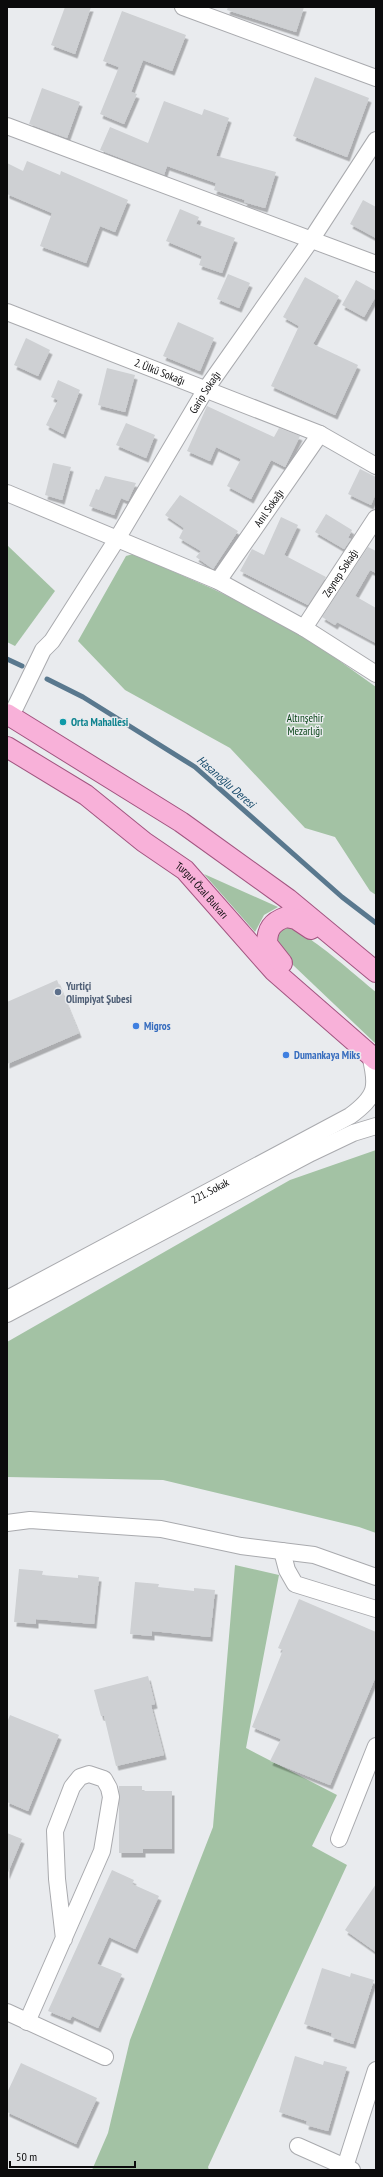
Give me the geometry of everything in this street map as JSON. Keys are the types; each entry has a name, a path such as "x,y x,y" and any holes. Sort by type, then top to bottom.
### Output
{"main road":[{"path":"8,717 181,822 288,899 376,972"},
{"name":"Turgut Özal Bulvarı","path":"7,747 86,795 144,842 184,870 274,971 373,1058"},
{"path":"373,1058 336,1016 272,953 267,944 268,931 272,925 282,918 286,917 296,919 376,979"}],"street":[{"path":"183,7 376,78"},
{"path":"7,126 376,264"},
{"name":"Garip Sokağı","path":"8,717 44,650 52,641 117,539 206,389 311,240 376,140"},
{"name":"2. Ülkü Sokağı","path":"7,312 320,434 376,466"},
{"name":"Anıl Sokağı","path":"218,581 320,434"},
{"path":"7,493 218,581 304,628 376,674"},
{"name":"Zeynep Sokağı","path":"304,628 376,518"},
{"name":"221. Sokak","path":"7,1299 350,1116 366,1104 374,1089 375,1075 373,1058"},
{"name":"221. Sokak","path":"7,1314 311,1153 353,1133 376,1126"},
{"path":"7,1523 30,1520 161,1529 241,1546 314,1555 376,1577"},
{"path":"282,1551 287,1570 295,1584 376,1609"},
{"path":"339,1839 376,1746"},
{"path":"27,2022 64,1939 102,1851 111,1797 110,1788 104,1779 89,1774 80,1777 72,1787 55,1831 57,1879 64,1939"},
{"path":"7,2012 105,2057"},
{"path":"298,2146 349,2168 376,2070"}],"green space":[{"path":"7,545 55,591 15,646 7,642"},
{"name":"Altınşehir Mezarlığı","path":"133,554 211,588 295,629 376,687 376,895 370,891 335,837 305,828 230,748 125,690 78,641 126,556"},
{"path":"204,874 278,907 264,915 255,932"},
{"path":"284,926 305,935 376,992 376,1044 273,946 277,928"},
{"path":"376,1150 376,1533 359,1527 163,1480 7,1477 7,1342 290,1180"},
{"path":"235,1565 279,1575 246,1748 337,1795 312,1846 347,1865 208,2167 209,2170 92,2170 108,2133 130,2040 213,1827"}],"building":[{"path":"65,7 91,7 75,54 51,45"},
{"path":"228,7 304,7 296,32 227,10"},
{"path":"122,11 186,35 172,71 143,60 131,92 137,94 124,124 100,114 119,67 103,61"},
{"path":"315,77 369,98 347,157 293,136"},
{"path":"42,88 80,102 67,138 29,124"},
{"path":"164,101 202,115 204,109 229,118 216,156 276,172 265,208 244,202 245,200 214,190 216,183 167,166 164,175 100,150 110,127 148,143"},
{"path":"27,161 60,175 61,171 128,200 115,232 100,226 86,263 40,246 52,213 7,194 7,163 23,171"},
{"path":"363,200 376,207 376,238 350,224"},
{"path":"180,209 199,217 196,224 235,238 222,273 199,265 202,256 166,241"},
{"path":"228,274 250,283 239,308 217,299"},
{"path":"305,277 339,296 313,344 358,365 335,415 271,386 299,326 283,317"},
{"path":"356,280 376,291 376,296 364,317 342,305"},
{"path":"178,322 214,338 200,371 163,356"},
{"path":"26,338 50,350 38,376 14,365"},
{"path":"107,368 135,375 125,412 98,405"},
{"path":"58,380 80,390 63,434 46,425 58,400 51,397"},
{"path":"207,406 274,437 279,428 300,436 285,467 271,460 251,499 227,486 241,459 216,447 210,461 187,451"},
{"path":"126,423 155,435 146,458 116,445"},
{"path":"53,463 71,467 62,500 45,495"},
{"path":"360,469 376,477 376,493 371,505 348,494"},
{"path":"105,476 136,483 128,501 121,498 114,515 89,506 96,489 99,490"},
{"path":"180,495 238,531 213,569 196,557 201,551 179,538 184,528 165,515"},
{"path":"326,514 352,530 348,538 351,539 344,549 315,532"},
{"path":"281,517 298,525 284,555 326,577 308,605 240,571 252,549 264,555"},
{"path":"368,547 376,551 376,573 370,570 355,596 376,608 376,643 337,622 335,625 322,617"},
{"path":"57,980 79,1033 7,1064 7,1002"},
{"path":"19,1569 43,1571 42,1575 78,1578 78,1575 99,1577 94,1624 36,1619 36,1624 14,1622"},
{"path":"135,1582 159,1584 158,1587 194,1591 194,1588 215,1590 210,1637 152,1631 152,1636 130,1634"},
{"path":"299,1599 376,1632 376,1676 330,1785 270,1761 281,1739 252,1727 283,1650 278,1648"},
{"path":"148,1676 155,1704 151,1705 164,1755 116,1766 104,1716 101,1716 94,1690"},
{"path":"10,1715 59,1735 28,1811 7,1802 7,1723"},
{"path":"119,1786 142,1786 142,1791 172,1791 172,1849 143,1849 143,1853 119,1853"},
{"path":"7,1833 22,1839 7,1875"},
{"path":"112,1870 134,1880 132,1884 159,1896 135,1949 109,1937 97,1964 122,1974 98,2028 72,2016 70,2020 48,2011"},
{"path":"376,1884 376,1952 345,1930"},
{"path":"322,1968 350,1977 351,1973 374,1980 353,2044 331,2037 332,2033 304,2024"},
{"path":"295,2056 323,2065 324,2061 347,2067 328,2131 306,2125 307,2121 279,2112"},
{"path":"21,2063 97,2098 76,2144 7,2112 7,2093"}],"waterway":[{"name":"Hasanoğlu Deresi","path":"7,659 22,666"},
{"name":"Hasanoğlu Deresi","path":"47,679 83,697 195,767 342,897 376,923"}],"place":[{"name":"Orta Mahallesi","path":"63,722"},
{"name":"Yurtiçi Olimpiyat Şubesi","path":"58,992"},
{"name":"Migros","path":"136,1026"},
{"name":"Dumankaya Miks","path":"286,1055"}]}
